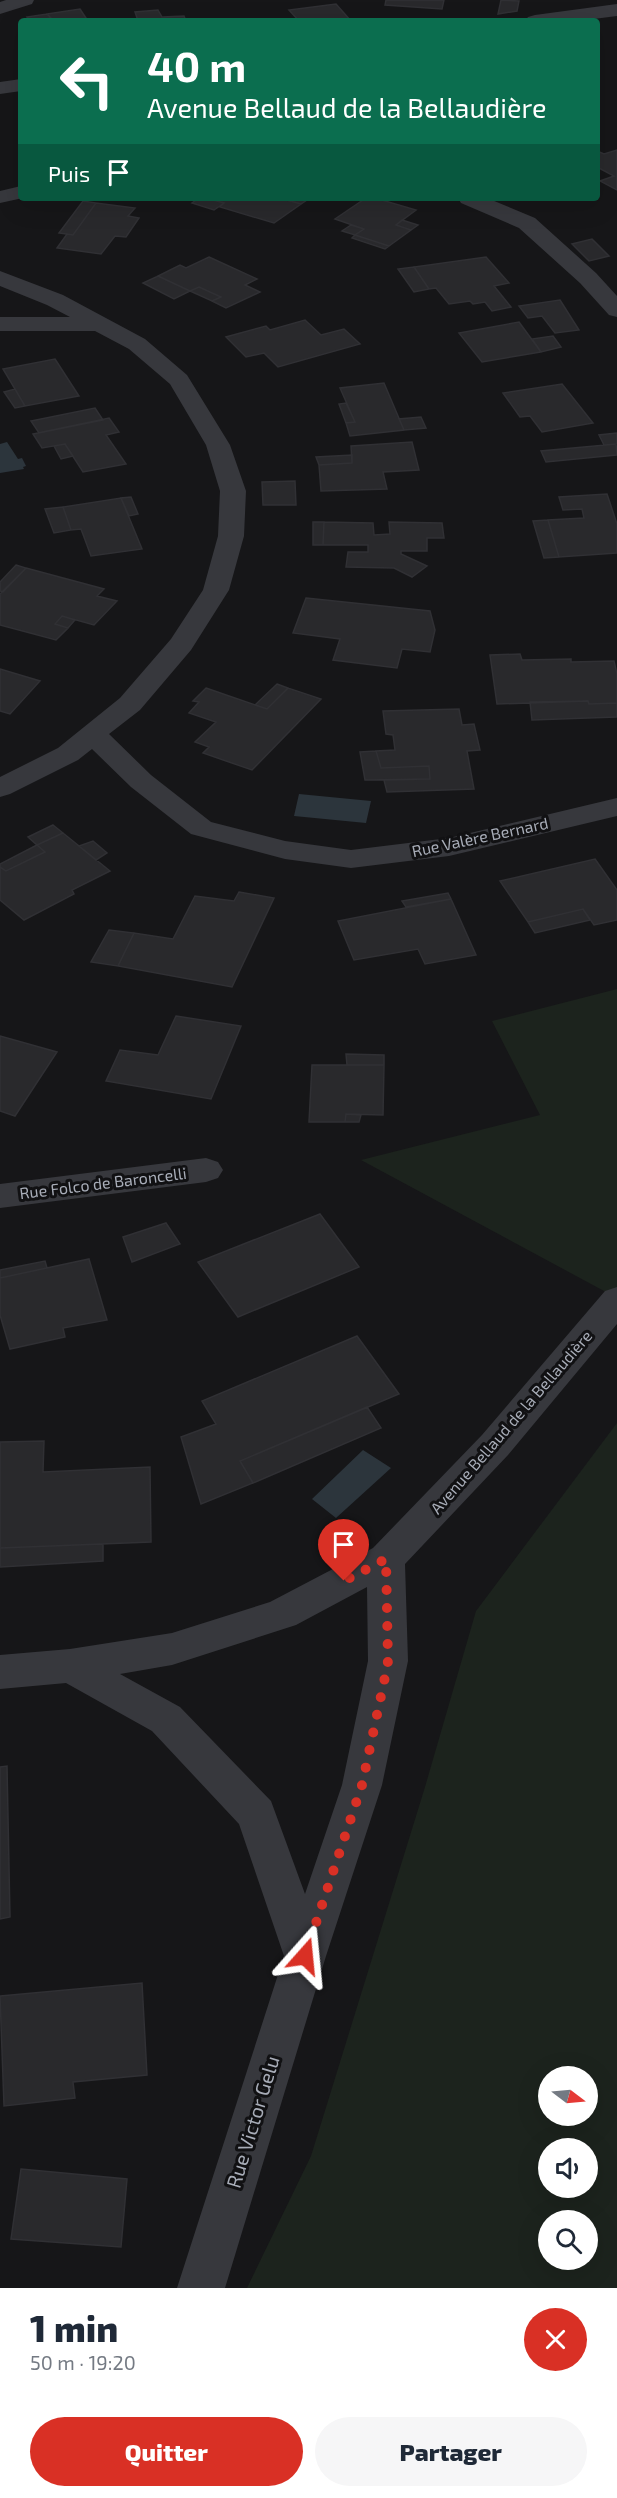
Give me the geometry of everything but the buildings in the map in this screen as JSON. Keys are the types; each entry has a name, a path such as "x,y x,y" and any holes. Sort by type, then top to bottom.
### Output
{"street":[{"path":"0,8 26,0"},
{"path":"557,18 617,10"},
{"path":"0,88 18,85"},
{"path":"0,197 18,193"},
{"path":"476,201 527,223 588,278 617,310"},
{"path":"0,278 55,300 137,344 179,380 218,445 233,491 231,536 216,590 181,644 130,704 68,754 0,788"},
{"path":"0,324 98,324"},
{"name":"Rue Valère Bernard","path":"93,734 141,781 201,828 285,850 351,860 449,847 617,807"},
{"name":"Rue Folco de Baroncelli","path":"0,1196 206,1170"},
{"name":"Avenue Bellaud de la Bellaudière","path":"0,1672 70,1666 172,1649 282,1614 386,1559 495,1445 617,1300"},
{"name":"Rue Victor Gelu","path":"201,2288 305,1956 362,1785 388,1661 386,1559"},
{"path":"70,1666 166,1719 256,1814 305,1956"}],"shaded area":[{"path":"7,442 18,459 22,458 26,466 23,467 24,469 0,473 0,444"},
{"path":"299,794 371,801 366,823 294,816"},
{"path":"617,989 617,1298 361,1160 540,1115 492,1021"},
{"path":"617,1423 617,2288 247,2288 311,2156 425,1787 476,1611"},
{"path":"363,1450 391,1468 336,1518 312,1499"}],"route":[{"path":"305,1956 362,1785 388,1661 386,1559 344,1581"}]}
